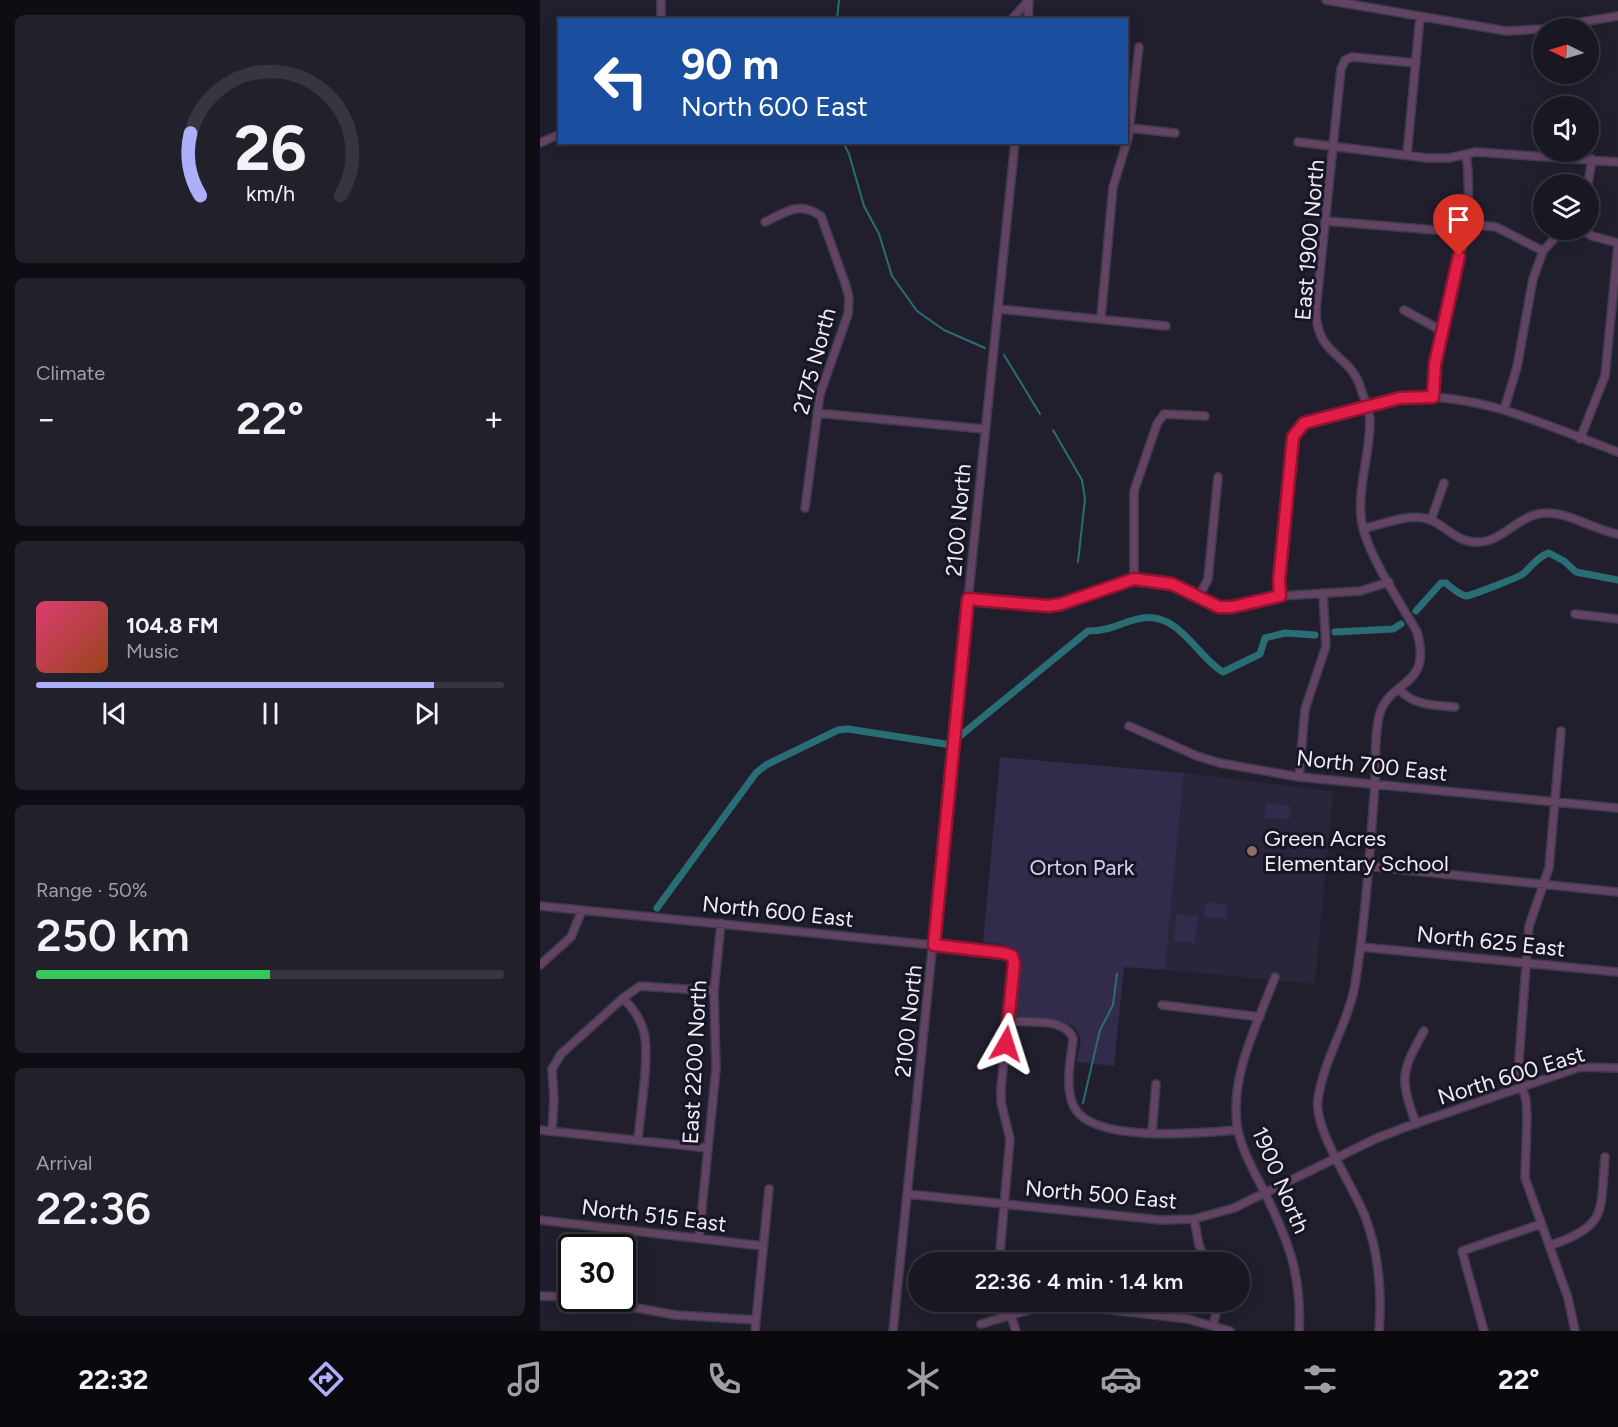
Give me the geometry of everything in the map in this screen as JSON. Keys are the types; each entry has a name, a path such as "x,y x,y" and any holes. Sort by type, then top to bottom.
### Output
{"street":[{"path":"661,0 661,18"},
{"path":"1013,18 1029,0"},
{"path":"1028,18 1029,0"},
{"path":"1326,0 1506,31 1533,30"},
{"path":"1407,155 1420,16"},
{"path":"1599,19 1618,16"},
{"path":"1128,132 1139,47"},
{"name":"East 1900 North","path":"1363,529 1361,510 1370,420 1358,380 1330,351 1316,325 1341,69 1345,60 1352,57 1416,63"},
{"path":"1129,128 1174,133"},
{"path":"540,143 558,135"},
{"path":"1298,142 1449,158 1476,152 1533,155"},
{"name":"2100 North","path":"893,1331 1015,144"},
{"path":"1101,318 1113,187 1125,144"},
{"path":"1433,397 1435,364 1464,226 1468,180 1466,154"},
{"path":"1599,160 1618,162"},
{"name":"2175 North","path":"765,222 801,206 811,208 821,216 849,297 848,314 828,367 817,413 805,508"},
{"path":"1326,221 1435,231 1464,226 1496,227 1543,251"},
{"path":"1580,439 1605,376 1618,244 1599,238"},
{"path":"1504,410 1517,367 1533,279 1543,251 1553,240"},
{"path":"999,309 1166,326"},
{"path":"1404,310 1442,331"},
{"path":"1280,596 1279,581 1292,448 1298,429 1304,423 1367,409 1400,398 1433,397 1468,401 1504,410 1618,452"},
{"path":"817,413 984,429"},
{"path":"1134,579 1134,491 1157,424 1164,414 1205,416"},
{"path":"1198,598 1208,579 1218,477"},
{"path":"1431,520 1444,483"},
{"path":"1379,1331 1380,1287 1374,1244 1366,1218 1322,1126 1317,1102 1356,982 1375,784 1377,724 1381,711 1389,699 1417,672 1421,647 1417,632 1369,545 1363,529 1413,518 1431,520 1458,538 1479,543 1489,541 1533,515 1544,514 1568,517 1618,534"},
{"path":"968,599 1048,606 1061,604 1134,579 1172,584 1219,607 1232,607 1280,596 1360,591 1389,582"},
{"path":"1299,777 1305,709 1326,646 1323,593"},
{"path":"1575,614 1618,619"},
{"path":"1400,690 1407,698 1418,702 1455,707"},
{"name":"North 700 East","path":"1130,726 1197,756 1220,763 1299,777 1555,800 1618,808"},
{"path":"1561,731 1549,868 1529,926 1518,1073 1527,1118 1526,1178 1568,1298 1575,1331"},
{"path":"1367,867 1618,892"},
{"name":"North 600 East","path":"540,906 1004,953 1012,956 1014,963 1008,1021"},
{"path":"540,965 571,937 582,910"},
{"name":"East 2200 North","path":"699,1238 716,1069 714,991 721,923"},
{"name":"North 625 East","path":"1361,947 1618,972"},
{"name":"1900 North","path":"1275,977 1243,1061 1237,1095 1238,1130 1244,1151 1292,1253 1298,1286 1299,1331"},
{"path":"552,1131 554,1099 552,1069 561,1054 623,998 640,986 714,991"},
{"path":"623,998 636,1013 644,1031 638,1140"},
{"path":"1162,1005 1260,1017"},
{"path":"1000,1252 1010,1139 1001,1102 1008,1021 1063,1025 1070,1030 1073,1039 1069,1082 1075,1109 1086,1120 1101,1127 1152,1133 1193,1134 1238,1130"},
{"path":"1416,1124 1405,1092 1404,1074 1407,1060 1424,1031"},
{"name":"North 600 East","path":"1416,1124 1580,1067 1618,1068"},
{"path":"1152,1133 1156,1084"},
{"name":"North 500 East","path":"907,1194 1161,1220 1194,1219 1234,1208 1376,1139 1416,1124"},
{"path":"540,1130 708,1148"},
{"path":"1549,1246 1580,1234 1593,1224 1601,1203 1605,1156"},
{"path":"755,1331 770,1189"},
{"path":"1194,1219 1202,1252"},
{"name":"North 515 East","path":"540,1220 763,1246"},
{"path":"1484,1331 1462,1251 1541,1224"},
{"path":"540,1296 558,1297"},
{"path":"981,1324 1039,1307 1061,1304 1213,1325 1230,1331"},
{"path":"636,1308 676,1315 756,1320"},
{"path":"1009,1312 1016,1331"},
{"path":"1213,1325 1216,1312"}],"shaded area":[{"name":"Green Acres Elementary School","path":"1184,773 1333,791 1315,984 1165,970"}],"green space":[{"name":"Orton Park","path":"1000,757 1184,773 1165,970 1124,967 1114,1066 1077,1062 1080,1038 1077,1030 1070,1024 1053,1019 1015,1018 1018,994 1018,956 1009,946 983,942"},
{"path":"1266,803 1291,806 1290,819 1265,818"},
{"path":"1205,902 1227,905 1226,919 1204,917"},
{"path":"1176,914 1198,916 1195,943 1174,941"}],"waterway":[{"path":"837,18 839,0"},
{"path":"844,144 864,206 879,234 892,276 917,311 944,330 985,348"},
{"path":"1004,355 1040,414"},
{"path":"1053,430 1082,480 1085,499 1078,562"},
{"path":"1416,611 1441,583 1446,583 1455,591 1466,596 1523,574 1538,559 1549,553 1564,561 1576,572 1618,580"},
{"path":"960,736 1088,631 1143,618 1156,618 1178,629 1223,672 1260,654 1265,638 1285,633 1315,635"},
{"path":"1335,632 1393,629 1401,624"},
{"path":"657,908 756,773 766,765 838,730 848,729 945,744"},
{"path":"1083,1103 1100,1030 1113,1005 1117,974"}],"place":[{"name":"Green Acres Elementary School","path":"1252,851"}],"route":[{"path":"1006,1044 1014,963 1012,956 1004,953 934,945 968,599 1048,606 1061,604 1134,579 1172,584 1219,607 1232,607 1280,596 1279,581 1293,437 1304,423 1367,409 1400,398 1433,397 1435,364 1459,256"}]}
